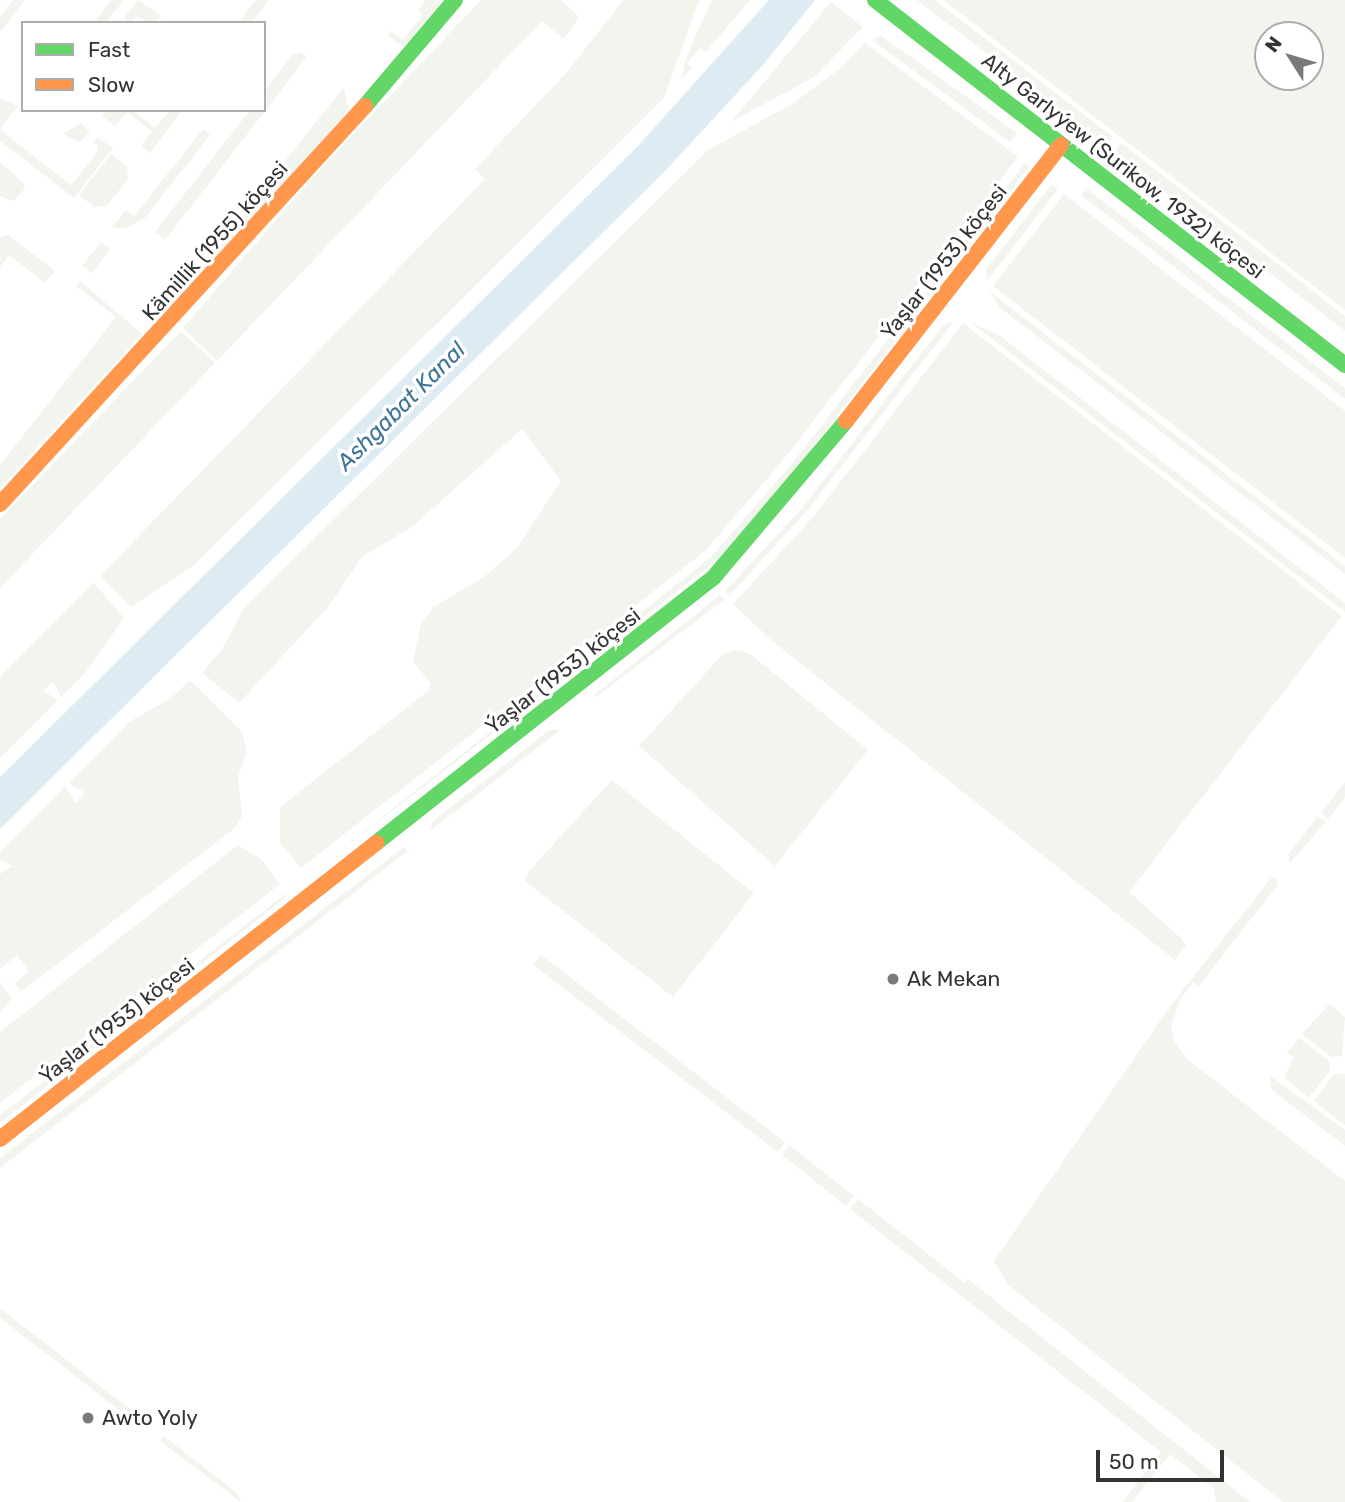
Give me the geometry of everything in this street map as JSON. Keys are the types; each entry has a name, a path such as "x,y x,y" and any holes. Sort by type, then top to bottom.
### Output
{"street":[{"name":"Kämillik (1955) köçesi","path":"0,504 410,57 455,0"},
{"name":"Alty Garlyýew (Surikow, 1932) köçesi","path":"878,3 1345,365"},
{"name":"Ýaşlar (1953) köçesi","path":"0,1139 713,578 804,476 1061,145"}],"shaded area":[{"path":"13,0 25,0 0,32 0,17"},
{"path":"111,0 124,0 108,21 95,21"},
{"path":"138,0 161,16 157,21 136,17 127,21 124,18"},
{"path":"256,0 269,0 253,21 240,21"},
{"path":"426,0 444,0 403,47 388,35 391,31 403,40 423,15 418,10"},
{"path":"481,0 561,0 579,17 564,39 542,21 217,361 183,328 312,178"},
{"path":"623,0 699,0 664,98 193,566 131,607 100,576 485,179 475,169 568,71"},
{"path":"712,0 750,0 706,52 700,48 687,63 692,68 682,78 685,62"},
{"path":"917,0 935,0 1113,137 1106,146"},
{"path":"943,0 1345,0 1345,310"},
{"path":"831,2 863,27 814,77 731,122"},
{"path":"880,35 1017,133 1010,142 872,40"},
{"path":"865,43 1018,157 783,460 705,551 301,868 280,843 280,807 428,691 431,684 413,661 421,625 433,607 484,577 517,548 561,481 522,429 413,526 362,557 329,606 239,703 202,673 222,649 244,608 708,150 792,104 842,67"},
{"path":"300,52 307,57 266,110 266,89 293,54"},
{"path":"344,87 348,106 344,116 173,309 169,306 181,285 288,165 284,162"},
{"path":"0,98 18,106 0,130"},
{"path":"105,112 127,112 115,126 102,116"},
{"path":"127,112 135,112 155,128 168,112 181,112 150,153 141,146 152,132"},
{"path":"248,112 264,112 165,240 155,232"},
{"path":"80,123 90,131 80,143 63,134"},
{"path":"203,129 210,135 145,218 126,228 111,228 126,210 134,216"},
{"path":"0,130 71,185 96,154 98,146 93,142 97,137 113,148 74,198 0,141"},
{"path":"1121,143 1345,316 1345,331 1114,152"},
{"path":"111,154 127,166 128,179 107,206 94,207 79,195"},
{"path":"0,162 23,182 25,188 14,201 0,196"},
{"path":"1025,163 1030,166 795,470 715,562 309,875 711,557 790,466"},
{"path":"1052,184 1058,189 987,281 986,269"},
{"path":"1086,188 1345,388 1345,399 1081,195"},
{"path":"1064,194 1345,411 1345,558 993,286"},
{"path":"8,235 55,271 45,283 9,255 0,267 0,237"},
{"path":"101,242 110,249 92,273 82,266"},
{"path":"80,281 142,334 0,488 0,465 116,317 76,286"},
{"path":"989,291 1345,566 1345,574 999,307"},
{"path":"954,321 807,511 729,596 725,591 803,507 943,325"},
{"path":"970,322 999,335 1345,603 1345,612"},
{"path":"963,323 1342,616 1129,892 1182,939 1186,946 1175,960 771,640 733,604 814,516"},
{"path":"181,331 215,363 0,588 0,519"},
{"path":"94,583 124,618 85,673 61,697 53,682 43,691 58,700 0,758 0,677"},
{"path":"720,595 724,600 595,698 595,694"},
{"path":"735,650 749,653 868,750 775,866 639,746 722,655"},
{"path":"190,680 242,732 247,752 238,777 242,816 236,827 22,991 14,984 29,971 17,955 0,969 0,874 12,866 0,860 0,852 65,786 76,803 85,793 69,783 129,722 170,699"},
{"path":"549,730 560,730 429,832 433,821"},
{"path":"612,780 754,893 673,997 525,881 528,872"},
{"path":"1345,782 1345,797 1328,819 1321,813"},
{"path":"1318,816 1326,822 1290,863 1288,855"},
{"path":"238,845 261,859 280,884 0,1103 0,1032"},
{"path":"404,847 409,850 0,1168 0,1158"},
{"path":"1276,877 1278,884 1199,986 1193,982 1180,1000 1171,1026 1174,1041 1188,1060 1345,1181 1345,1502 1283,1502 1008,1285 994,1261 1171,1005 1271,878"},
{"path":"287,893 286,897 0,1123 0,1115"},
{"path":"541,955 785,1142 778,1152 533,965"},
{"path":"0,982 12,998 0,1013"},
{"path":"1329,1004 1345,1017 1342,1056 1332,1057 1302,1034"},
{"path":"1299,1038 1329,1061 1330,1071 1309,1098 1284,1078 1293,1057 1287,1053"},
{"path":"1334,1074 1345,1074 1345,1125 1314,1101"},
{"path":"1269,1075 1345,1130 1345,1146 1272,1090"},
{"path":"789,1145 854,1196 846,1206 782,1155"},
{"path":"858,1199 965,1283 968,1279 1250,1502 1216,1502 1214,1489 1170,1454 1132,1502 1123,1502 1161,1452 850,1209"},
{"path":"0,1308 140,1417 136,1423 0,1318"},
{"path":"164,1436 238,1494 241,1502 160,1441"}],"water":[{"name":"Ashgabat Kanal","path":"769,0 815,0 762,66 665,171 0,829 0,777 637,147"}],"traffic: fast":[{"path":"365,106 455,0"},
{"path":"875,0 1345,365"},
{"path":"376,843 713,578 846,421"}],"traffic: slow":[{"path":"0,504 365,106"},
{"path":"846,421 1061,145"},
{"path":"0,1139 376,843"}],"place":[{"name":"Ak Mekan","path":"893,979"},
{"name":"Awto Yoly","path":"88,1418"}]}
